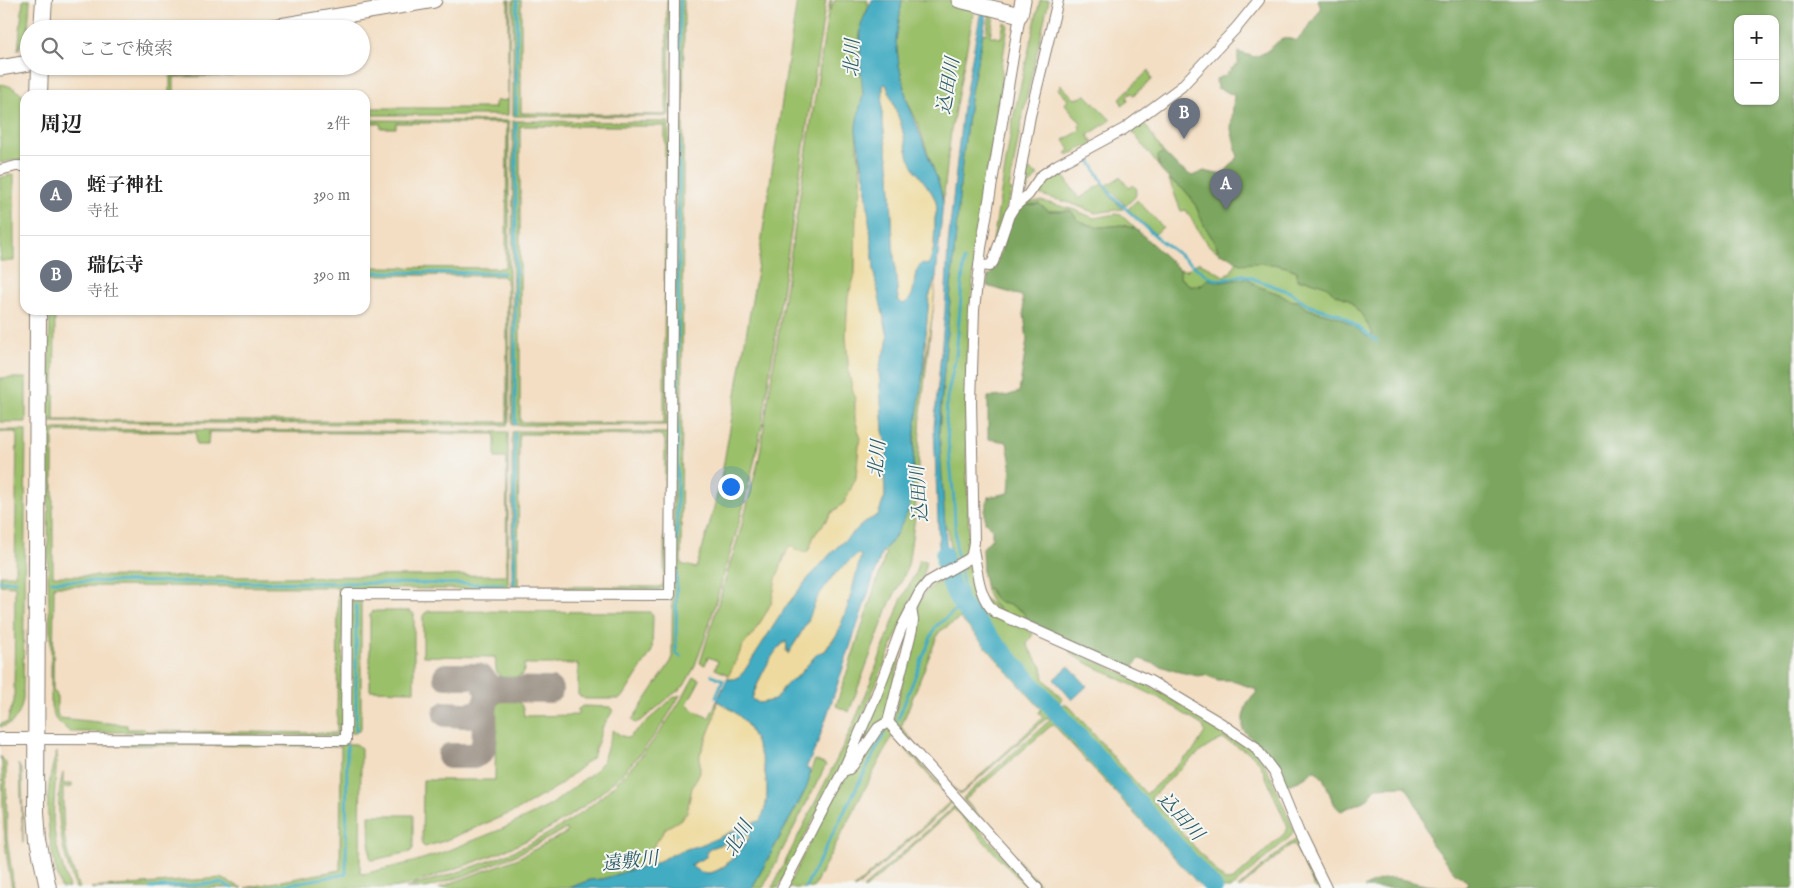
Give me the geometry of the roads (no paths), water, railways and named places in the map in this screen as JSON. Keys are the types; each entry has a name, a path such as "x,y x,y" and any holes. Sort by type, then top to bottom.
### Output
{"main road":[{"path":"43,20 44,0"},
{"path":"315,20 434,0"},
{"path":"959,0 1014,14 1023,0"},
{"path":"0,68 20,65"},
{"path":"39,90 40,75"},
{"path":"38,315 36,826 40,857 48,888"}],"street":[{"path":"0,739 346,740 347,594 670,595 674,0"},
{"path":"1014,207 1030,116 1058,0"},
{"path":"979,265 989,266 993,262 1008,215 1028,195 1041,176 1057,164 1124,129 1181,87 1237,27 1259,0"},
{"path":"1014,14 1009,72 979,265 974,310 971,368 973,549 984,597 994,612 1150,681 1222,724 1254,746 1274,772 1299,833 1326,888"},
{"path":"0,170 20,166"},
{"path":"782,888 843,770 876,696 911,608 924,586 970,558 973,549"},
{"path":"843,770 853,765 878,728 888,722 914,620 911,608"},
{"path":"888,722 1037,888"}],"water":[{"path":"872,0 902,0 896,41 899,65 907,100 940,187 943,203 936,277 929,297 922,380 914,439 909,510 893,540 882,552 817,745 806,768 810,770 806,789 752,888 569,888 590,880 603,879 651,865 680,851 703,844 744,825 759,821 767,799 765,771 761,757 745,722 732,710 717,701 727,679 735,678 743,672 787,605 806,581 835,549 865,522 878,515 885,496 884,473 887,452 883,430 879,371 888,337 875,278 865,180 856,131 863,95 860,63 861,24","holes":["886,84 901,124 909,158 932,193 936,201 937,210 934,247 930,262 927,265 922,263 918,268 911,296 903,304 898,300 890,172 882,118 883,85","857,554 861,555 848,606 837,635 825,651 817,654 797,677 784,687 775,700 759,703 752,699 761,676 776,651 786,641 788,654 808,621 817,598 832,577","748,835 750,837 731,860 716,871 708,873 699,871 690,865 706,857 707,851 710,848"]},
{"path":"983,0 987,13 971,92 962,163 939,427 946,542 950,564 940,569 934,427 945,311 948,245 963,106"},
{"path":"1069,666 1087,686 1072,700 1054,679"}],"waterway":[{"path":"516,114 517,0"},
{"path":"680,0 676,653 681,657"},
{"path":"515,424 516,123"},
{"path":"1087,155 1113,197 1161,241 1209,277 1223,280 1243,275 1290,292 1310,306 1339,314 1377,341"},
{"path":"898,719 935,627 957,609 966,596 956,550 954,501 946,419 947,398 956,356 964,260"},
{"path":"370,272 504,273"},
{"path":"514,585 515,434"},
{"name":"込田川","path":"944,554 950,582 963,607 1214,888"},
{"path":"0,581 15,581"},
{"path":"52,581 504,584"},
{"path":"356,605 356,730"},
{"path":"712,675 723,680 716,697 718,698"},
{"path":"805,888 884,734"},
{"path":"268,888 346,874 347,746"},
{"path":"150,888 221,883 232,888"}],"place":[{"name":"瑞伝寺","path":"1184,139"},
{"name":"蛭子神社","path":"1226,210"}],"water label":[{"name":"北川","path":"853,58"},
{"name":"北川","path":"878,459"},
{"name":"北川","path":"739,839"},
{"name":"遠敷川","path":"630,862"}]}
